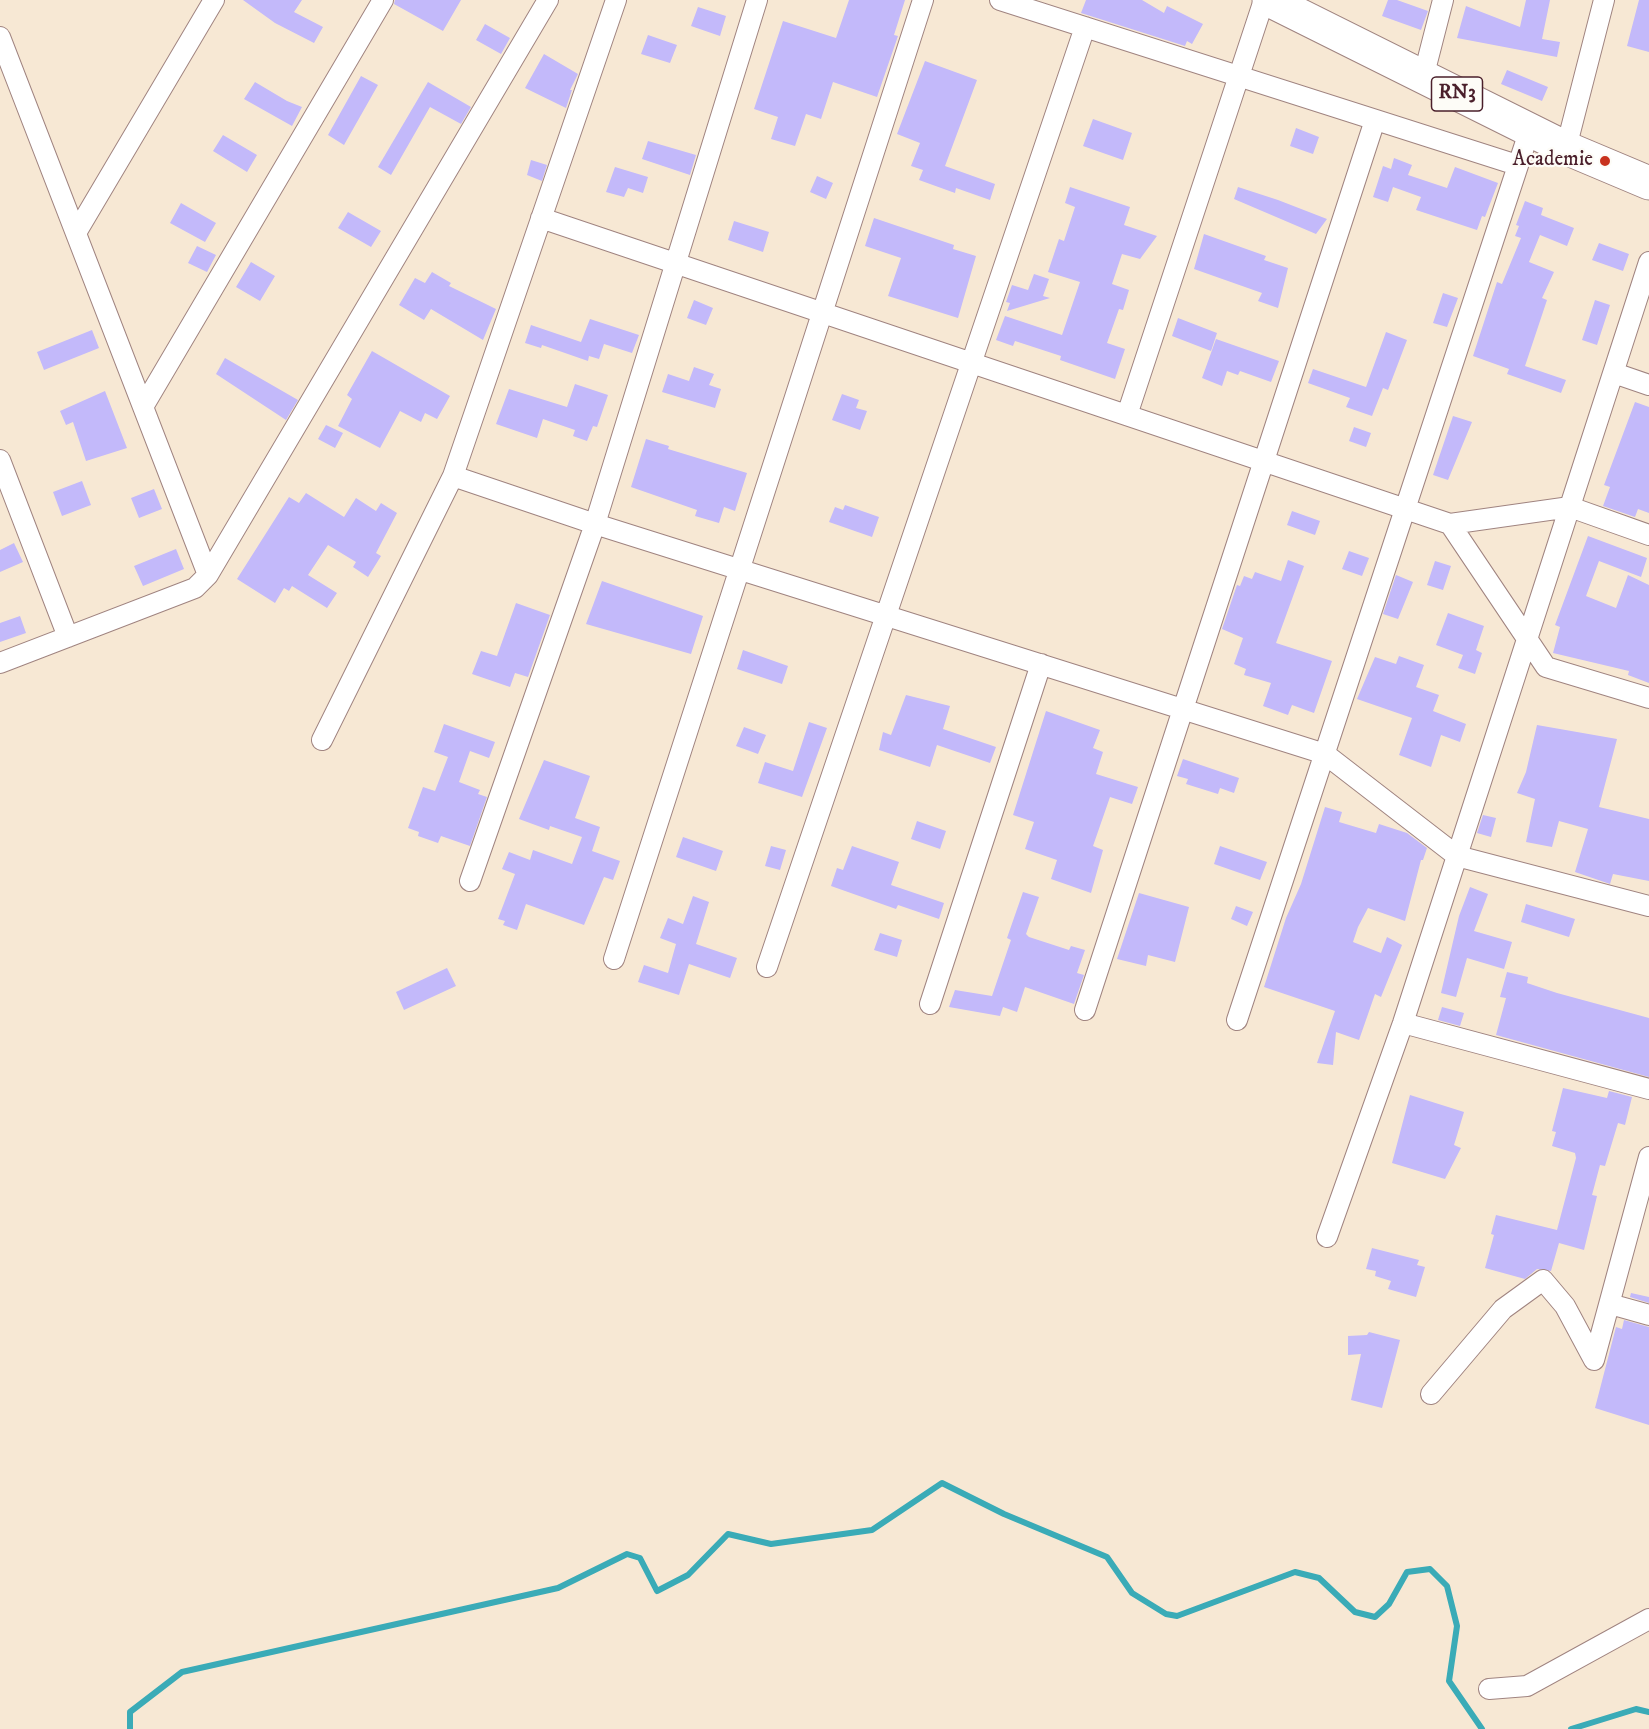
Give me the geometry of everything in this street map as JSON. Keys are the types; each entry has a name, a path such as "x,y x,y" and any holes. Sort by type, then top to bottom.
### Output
{"highway":[{"name":"RN3","path":"1278,3 1566,148 1649,183"}],"street":[{"path":"76,233 214,0"},
{"path":"143,407 383,0"},
{"path":"0,663 195,588 208,575 548,0"},
{"path":"322,740 453,476 616,0"},
{"path":"470,881 595,524 757,0"},
{"path":"614,959 923,0"},
{"path":"1000,0 1517,165"},
{"path":"1423,78 1443,0"},
{"path":"1566,148 1604,0"},
{"path":"1127,415 1239,76 1278,3"},
{"path":"768,967 1085,27"},
{"path":"0,37 208,575"},
{"path":"1085,1010 1375,120"},
{"path":"1238,1020 1530,129"},
{"path":"541,218 1450,524 1570,507 1649,535"},
{"path":"1327,1237 1404,1023 1649,262"},
{"path":"1614,373 1649,386"},
{"path":"0,460 68,637"},
{"path":"453,476 595,524 1325,754 1457,856 1649,906"},
{"path":"1450,524 1546,667 1649,698"},
{"path":"930,1004 1041,664"},
{"path":"1404,1023 1649,1089"},
{"path":"1431,1394 1503,1309 1543,1280 1565,1306 1594,1360 1649,1157"},
{"path":"1610,1304 1649,1315"},
{"path":"1489,1689 1527,1686 1649,1619"}],"building":[{"path":"243,0 302,0 294,12 323,27 314,43 275,23"},
{"path":"395,0 461,0 443,31 394,4"},
{"path":"849,0 905,0 894,35 898,36 877,97 833,82 821,119 806,114 795,146 771,139 778,117 754,109 783,21 836,38"},
{"path":"1086,0 1142,0 1164,13 1167,6 1203,24 1192,44 1187,41 1185,46 1081,13"},
{"path":"1388,0 1397,0 1428,11 1421,30 1382,16"},
{"path":"1526,0 1550,0 1542,39 1560,42 1557,57 1457,38 1466,6 1520,27"},
{"path":"1639,0 1649,0 1649,52 1627,46"},
{"path":"698,7 726,16 720,36 691,26"},
{"path":"485,24 510,38 501,54 476,40"},
{"path":"648,35 677,45 670,63 641,54"},
{"path":"544,54 578,74 570,90 572,90 566,108 525,88"},
{"path":"925,61 977,80 945,166 995,184 990,200 956,188 955,193 919,180 923,170 911,166 920,143 897,134"},
{"path":"1507,70 1548,87 1542,101 1501,84"},
{"path":"361,76 378,85 344,145 328,135"},
{"path":"255,82 302,107 292,126 244,99"},
{"path":"428,82 471,107 461,124 430,107 391,175 378,167"},
{"path":"1093,119 1132,133 1123,160 1083,146"},
{"path":"1296,128 1319,137 1313,154 1290,146"},
{"path":"223,135 257,155 247,172 213,151"},
{"path":"648,141 696,155 690,175 642,159"},
{"path":"1394,158 1412,165 1408,175 1447,188 1455,167 1498,183 1485,217 1482,216 1477,230 1416,210 1421,197 1393,187 1388,202 1373,197 1383,166 1391,169"},
{"path":"531,160 547,165 542,181 527,175"},
{"path":"615,167 648,177 643,193 628,188 624,197 606,192"},
{"path":"817,176 833,183 826,199 810,192"},
{"path":"1070,187 1130,207 1124,225 1157,236 1140,259 1122,254 1112,284 1129,290 1123,310 1119,309 1107,343 1125,349 1115,379 1060,360 1061,356 1015,341 1013,346 996,340 1005,316 1062,335 1080,282 1048,272 1059,239 1064,241 1075,207 1065,203"},
{"path":"1238,187 1327,219 1316,234 1234,199"},
{"path":"1525,201 1543,208 1541,215 1574,228 1567,246 1540,235 1529,262 1554,272 1542,298 1547,300 1525,366 1566,380 1561,393 1507,374 1509,369 1473,356 1497,282 1502,284 1521,238 1515,236 1519,226 1516,225"},
{"path":"181,203 216,223 205,242 170,223"},
{"path":"348,212 381,231 371,247 338,228"},
{"path":"874,218 954,245 953,249 976,256 958,318 888,296 901,258 865,246"},
{"path":"734,221 769,232 763,252 728,240"},
{"path":"1204,234 1266,256 1264,260 1288,268 1278,308 1258,301 1262,293 1194,269"},
{"path":"1599,243 1629,254 1623,271 1592,260"},
{"path":"197,246 216,255 207,272 188,263"},
{"path":"251,262 275,276 260,301 236,287"},
{"path":"432,272 451,283 449,286 496,309 483,340 431,309 424,320 399,305 415,278 425,283"},
{"path":"1034,274 1049,279 1043,296 1050,298 1007,311 1010,303 1006,302 1012,285 1028,290"},
{"path":"1443,293 1458,298 1447,327 1433,323"},
{"path":"694,300 713,308 706,325 687,318"},
{"path":"1595,300 1610,305 1597,345 1582,340"},
{"path":"1178,318 1217,333 1211,351 1172,336"},
{"path":"590,319 639,335 632,353 604,344 599,359 589,356 588,361 542,345 541,348 525,343 531,325 581,342"},
{"path":"92,330 99,348 44,370 37,352"},
{"path":"1386,332 1407,340 1388,390 1383,388 1372,416 1346,407 1350,398 1308,383 1313,369 1366,387"},
{"path":"1216,339 1279,361 1271,382 1240,371 1238,375 1227,371 1222,386 1202,378"},
{"path":"372,351 450,396 437,419 425,413 421,422 400,411 380,448 338,426 352,399 347,395"},
{"path":"225,358 298,400 286,420 216,374"},
{"path":"694,367 714,374 709,385 721,389 715,408 662,392 668,374 689,381"},
{"path":"575,384 608,395 597,427 593,426 587,441 573,436 575,430 543,419 537,438 496,424 509,389 567,407"},
{"path":"105,391 127,448 86,461 73,422 66,425 60,411"},
{"path":"842,394 859,400 856,408 867,411 860,430 832,420"},
{"path":"1635,402 1649,407 1649,513 1638,509 1635,517 1603,506 1610,487 1604,485"},
{"path":"1453,416 1472,422 1448,480 1433,475"},
{"path":"326,425 343,433 335,448 318,439"},
{"path":"1354,427 1371,433 1366,447 1349,441"},
{"path":"646,439 669,446 668,449 747,473 735,511 724,507 719,523 695,516 697,510 631,487"},
{"path":"82,481 91,505 62,516 53,492"},
{"path":"154,489 162,509 139,518 131,498"},
{"path":"306,493 344,517 356,498 376,511 381,503 397,513 376,553 381,556 368,577 353,567 356,562 328,545 308,575 337,593 327,608 292,586 289,591 284,588 275,603 237,579 289,497 299,503"},
{"path":"845,505 879,517 872,537 829,522 835,507 843,510"},
{"path":"1292,511 1320,521 1315,535 1287,525"},
{"path":"1588,536 1647,558 1641,577 1599,561 1586,596 1616,608 1628,575 1649,585 1649,683 1628,675 1629,671 1553,653 1560,627 1555,625"},
{"path":"14,543 23,562 0,572 0,550"},
{"path":"176,549 184,569 143,586 134,566"},
{"path":"1349,551 1369,558 1362,576 1342,569"},
{"path":"1288,560 1304,566 1276,643 1332,661 1314,713 1292,705 1288,715 1263,706 1271,683 1244,675 1246,669 1234,664 1243,638 1222,629 1237,585 1240,586 1244,576 1252,579 1255,572 1281,581"},
{"path":"1435,561 1451,566 1443,590 1427,585"},
{"path":"1396,575 1413,582 1398,619 1383,614"},
{"path":"602,581 703,616 691,654 586,624"},
{"path":"516,603 550,615 528,677 515,673 510,687 472,674 481,651 497,656"},
{"path":"1448,613 1484,626 1476,650 1482,653 1475,674 1458,668 1463,655 1436,645"},
{"path":"20,616 26,633 0,642 0,623"},
{"path":"743,650 788,666 782,684 737,669"},
{"path":"1399,656 1424,665 1416,687 1439,695 1433,711 1466,724 1460,742 1441,735 1431,767 1399,755 1412,718 1357,699 1375,657 1396,664"},
{"path":"906,695 950,706 943,729 996,747 990,763 937,745 930,767 879,750 883,732 891,735"},
{"path":"1046,711 1100,730 1093,748 1103,752 1096,774 1138,787 1132,804 1110,797 1093,846 1103,850 1091,893 1051,879 1057,860 1025,849 1034,822 1013,815"},
{"path":"809,722 827,728 802,797 758,783 765,762 793,771"},
{"path":"444,724 495,742 489,758 470,751 459,782 480,790 478,794 487,797 470,846 441,836 438,843 418,836 419,832 408,828 423,787 435,791 448,757 434,752"},
{"path":"1537,725 1617,739 1599,807 1649,819 1649,881 1613,874 1610,884 1575,872 1588,829 1559,821 1552,847 1526,842 1535,799 1517,793 1526,772"},
{"path":"744,727 766,735 758,754 736,746"},
{"path":"1183,759 1239,778 1234,793 1220,788 1218,794 1186,784 1188,779 1177,776"},
{"path":"544,760 590,776 575,818 600,827 592,851 620,861 613,880 604,877 584,925 526,904 517,930 503,925 505,921 498,919 515,874 502,869 509,852 530,860 533,850 572,864 582,837 550,826 549,830 519,819"},
{"path":"1325,807 1342,812 1339,822 1376,833 1379,824 1407,833 1427,848 1421,860 1405,921 1368,908 1358,927 1353,942 1381,953 1387,937 1402,945 1381,997 1375,994 1359,1040 1336,1032 1333,1065 1317,1063 1335,1011 1264,987 1286,918 1301,884"},
{"path":"1483,815 1496,818 1491,837 1477,833"},
{"path":"917,821 946,831 940,849 911,839"},
{"path":"683,837 723,851 716,871 676,857"},
{"path":"771,846 786,850 780,870 765,866"},
{"path":"852,846 899,862 891,885 944,903 939,919 898,905 896,909 831,886 837,868 843,870"},
{"path":"1220,846 1267,862 1260,880 1214,864"},
{"path":"1470,887 1488,894 1474,931 1512,942 1504,969 1467,958 1456,997 1441,993 1459,916"},
{"path":"1023,892 1039,897 1026,934 1029,937 1069,950 1071,946 1085,950 1077,973 1084,975 1074,1004 1025,987 1017,1012 1003,1007 1000,1016 949,1007 955,990 992,996 1011,940 1007,938"},
{"path":"1139,893 1189,907 1175,962 1148,955 1146,966 1117,959"},
{"path":"693,896 709,902 696,944 737,958 730,978 689,964 679,995 638,982 644,965 668,973 676,944 660,938 668,918 683,924"},
{"path":"1526,904 1575,919 1569,937 1521,922"},
{"path":"1236,906 1253,912 1247,926 1231,919"},
{"path":"880,933 902,940 897,957 874,950"},
{"path":"447,968 456,986 404,1010 396,992"},
{"path":"1507,972 1528,977 1527,983 1557,993 1649,1018 1649,1077 1496,1035 1506,998 1500,997"},
{"path":"1442,1007 1464,1013 1460,1026 1438,1020"},
{"path":"1563,1088 1607,1098 1609,1091 1632,1097 1625,1125 1618,1123 1605,1166 1600,1165 1592,1195 1597,1196 1584,1250 1559,1243 1551,1271 1537,1269 1525,1279 1485,1268 1494,1235 1491,1234 1496,1215 1557,1230 1576,1158 1575,1153 1552,1146 1556,1132 1552,1131"},
{"path":"1410,1095 1464,1112 1454,1145 1461,1148 1445,1179 1392,1163"},
{"path":"1372,1248 1419,1260 1417,1265 1425,1267 1416,1297 1388,1289 1391,1281 1375,1276 1376,1271 1366,1269"},
{"path":"1631,1293 1649,1297 1649,1303 1630,1297"},
{"path":"1624,1320 1649,1327 1649,1425 1595,1408 1616,1327 1622,1329"},
{"path":"1369,1332 1400,1340 1382,1408 1351,1400 1361,1354 1348,1355 1348,1336 1367,1335"}],"waterway":[{"path":"130,1729 130,1712 182,1672 558,1588 627,1554 640,1558 657,1591 688,1575 728,1534 771,1544 872,1530 942,1483 1004,1514 1107,1557 1132,1593 1166,1614 1177,1616 1295,1572 1319,1578 1355,1612 1375,1617 1389,1604 1407,1572 1430,1569 1447,1586 1457,1626 1449,1681 1482,1729"},
{"path":"1571,1729 1636,1709 1649,1712"}],"place":[{"name":"Academie","path":"1605,161"}]}
